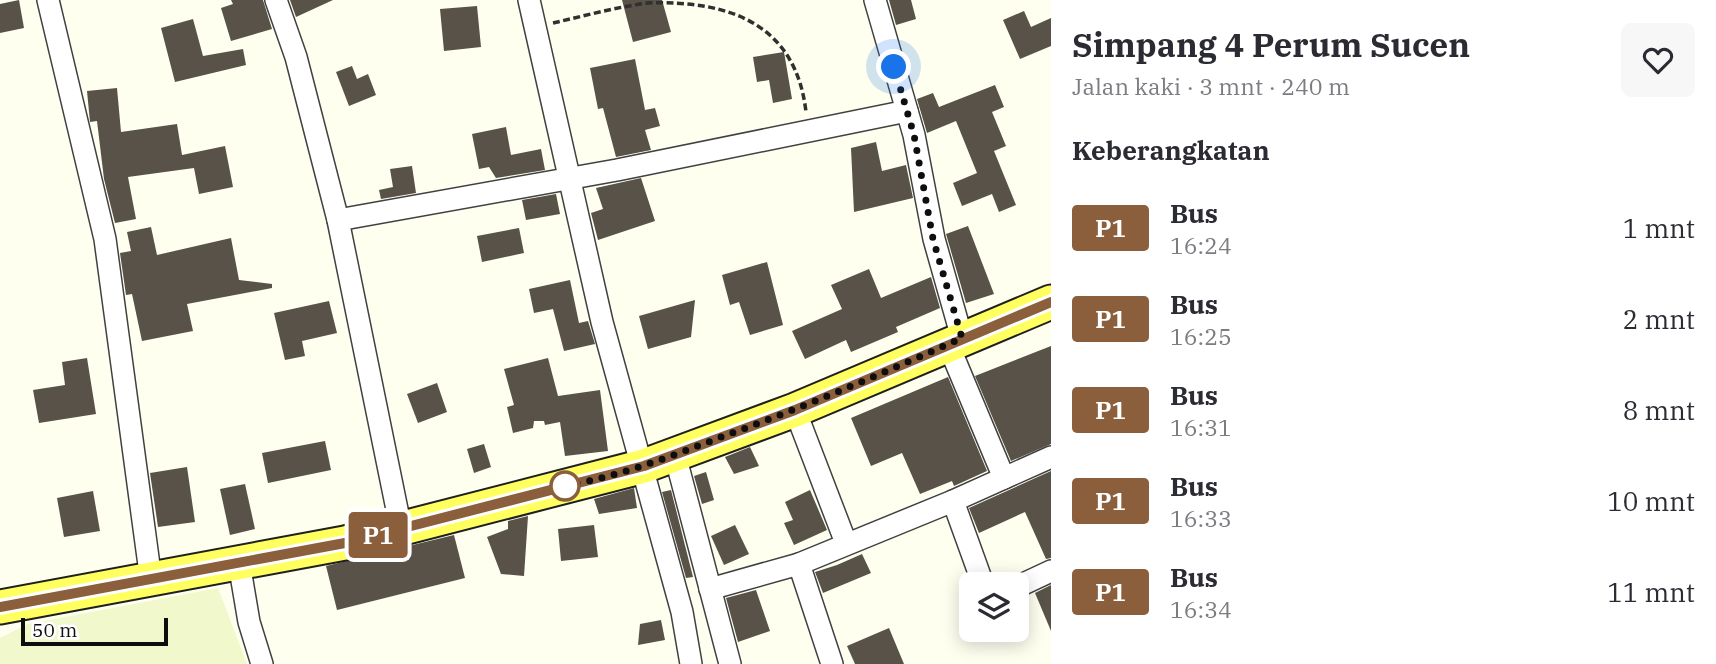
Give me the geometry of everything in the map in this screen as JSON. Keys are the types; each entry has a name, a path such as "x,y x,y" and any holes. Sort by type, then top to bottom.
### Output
{"main road":[{"path":"0,607 345,543 644,466 795,410 1051,302"}],"street":[{"path":"48,0 105,239 151,580"},
{"path":"276,0 296,57 338,220 401,529"},
{"path":"529,0 602,322 644,466 682,612 691,664"},
{"path":"875,0 914,135 955,341 1004,478"},
{"path":"338,220 570,179 907,111"},
{"path":"795,410 846,543"},
{"path":"675,455 730,664"},
{"path":"710,589 799,564 953,501 1051,457"},
{"path":"953,501 979,572"},
{"path":"239,563 249,622 262,664"},
{"path":"799,564 832,664"},
{"path":"1029,581 1051,571"}],"path":[{"path":"536,27 647,3 708,2 729,7 768,29 785,47 801,82 806,132"}],"green space":[{"path":"218,588 247,664 0,664 0,638 28,624"}],"building":[{"path":"19,0 24,28 0,33 0,4"},
{"path":"231,0 263,0 272,29 231,41 221,8 233,4"},
{"path":"290,0 333,0 296,17"},
{"path":"622,0 662,0 671,32 633,42"},
{"path":"889,0 911,0 916,19 896,25"},
{"path":"477,6 481,47 444,51 440,9"},
{"path":"1024,11 1031,27 1051,18 1051,46 1020,59 1003,20"},
{"path":"193,19 203,56 243,49 246,65 175,82 161,28"},
{"path":"784,52 792,99 773,103 769,80 757,82 753,57"},
{"path":"635,59 645,110 655,108 660,126 645,130 651,150 616,157 603,108 598,109 590,68"},
{"path":"352,66 357,79 368,74 376,95 349,106 336,72"},
{"path":"995,85 1004,107 992,112 1006,146 994,151 1016,205 999,212 992,194 962,206 953,183 977,173 956,121 927,133 917,99 933,93 939,107"},
{"path":"117,88 121,132 177,124 182,155 225,146 233,187 199,194 194,168 128,177 136,219 115,223 104,179 97,121 90,122 87,91"},
{"path":"506,127 511,155 541,149 545,170 496,178 489,167 479,169 472,134"},
{"path":"876,142 882,171 906,165 913,198 854,212 851,148"},
{"path":"412,166 416,193 381,199 379,190 393,187 390,169"},
{"path":"641,178 655,221 598,240 591,213 603,209 596,188"},
{"path":"556,194 560,214 526,220 522,200"},
{"path":"968,226 994,294 966,303 946,234"},
{"path":"151,227 157,255 231,238 239,280 272,284 272,288 187,304 193,331 142,341 132,294 126,295 120,253 131,251 127,232"},
{"path":"519,228 524,253 482,262 477,236"},
{"path":"767,262 783,325 750,335 739,302 730,305 722,275"},
{"path":"869,269 881,298 931,277 940,308 896,327 898,332 851,352 846,340 805,359 792,331 842,309 831,285"},
{"path":"570,280 579,323 588,321 595,344 564,351 553,309 534,313 529,289"},
{"path":"695,300 691,337 648,349 639,316"},
{"path":"329,301 337,333 302,341 305,356 285,360 274,313"},
{"path":"1051,346 1051,444 1011,461 975,376"},
{"path":"87,358 96,414 39,423 33,390 65,385 62,362"},
{"path":"548,358 558,396 600,390 608,451 565,456 560,422 545,425 544,421 534,421 533,428 513,433 507,407 514,405 504,369"},
{"path":"948,377 987,471 954,486 952,481 920,494 902,453 871,466 851,418"},
{"path":"437,383 447,412 418,423 407,394"},
{"path":"325,441 331,470 268,483 262,453"},
{"path":"484,444 491,467 474,473 467,449"},
{"path":"750,447 759,466 734,474 725,457"},
{"path":"187,467 195,522 158,527 150,473"},
{"path":"1051,471 1051,558 1046,559 1025,512 979,533 969,508"},
{"path":"706,472 714,500 702,504 694,476"},
{"path":"245,484 255,529 230,535 220,489"},
{"path":"634,488 637,508 599,514 594,499"},
{"path":"671,490 693,577 686,578 662,492"},
{"path":"810,490 827,530 794,545 784,523 793,520 785,502"},
{"path":"93,491 100,531 64,537 57,498"},
{"path":"528,516 524,576 501,574 487,537 508,529 508,521"},
{"path":"594,525 598,557 561,561 558,529"},
{"path":"735,525 749,554 724,565 711,536"},
{"path":"454,535 465,578 337,610 326,566"},
{"path":"862,554 871,573 823,593 815,572"},
{"path":"1051,585 1051,631 1035,593"},
{"path":"756,590 770,631 738,642 726,598"},
{"path":"661,620 665,640 638,645 640,624"},
{"path":"889,628 904,664 855,664 847,646"}],"bus line":[{"name":"P1","path":"0,607 345,543 644,466 795,410 1051,302"}],"route":[{"path":"565,486 644,466 675,455 795,410 962,338 933,239 914,135 894,67"}]}
